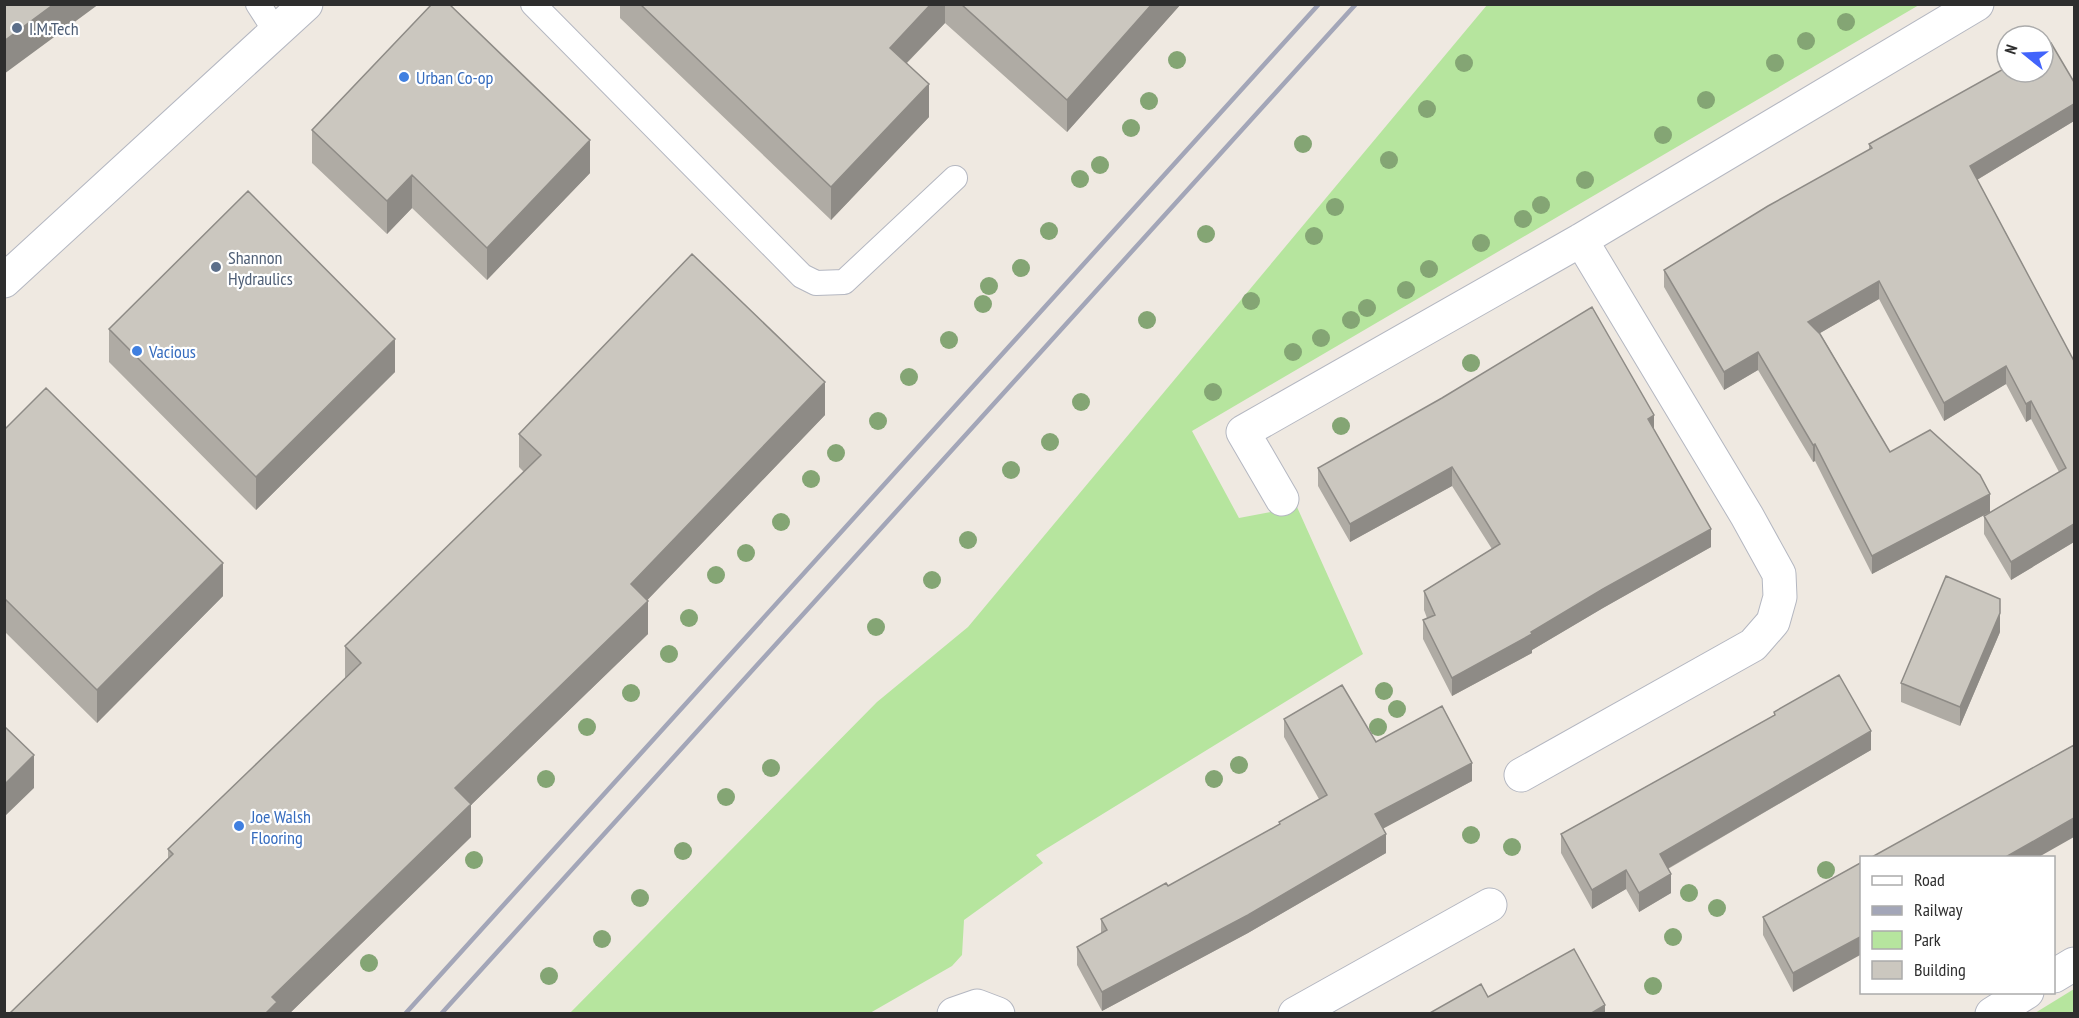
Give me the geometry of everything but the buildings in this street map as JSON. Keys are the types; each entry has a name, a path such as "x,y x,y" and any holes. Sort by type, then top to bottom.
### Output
{"street":[{"path":"4,281 306,4"},
{"path":"1282,500 1243,432 1581,240 1977,4"},
{"path":"1521,775 1753,645 1773,622 1780,597 1779,574 1747,516 1581,240"},
{"path":"1294,1014 1490,905"},
{"path":"2055,975 2074,964"},
{"path":"1992,1014 2025,994"},
{"path":"954,1014 977,1006 998,1014"}],"lane":[{"path":"258,4 276,32"},
{"path":"533,4 802,276 816,283 844,282 955,178"}],"green space":[{"path":"1487,5 1919,5 1192,431 1239,518 1297,507 1363,654 1036,855 1043,863 964,920 962,955 952,966 870,1013 569,1014 877,702 968,627"},
{"path":"2074,989 2074,1013 2035,1013"}],"railway":[{"path":"405,1014 1319,4"},
{"path":"441,1014 1356,4"}],"place":[{"name":"I.M.Tech","path":"17,28"},
{"name":"Urban Co-op","path":"404,77"},
{"name":"Shannon Hydraulics","path":"216,267"},
{"name":"Vacious","path":"137,351"},
{"name":"Joe Walsh Flooring","path":"239,826"}]}
